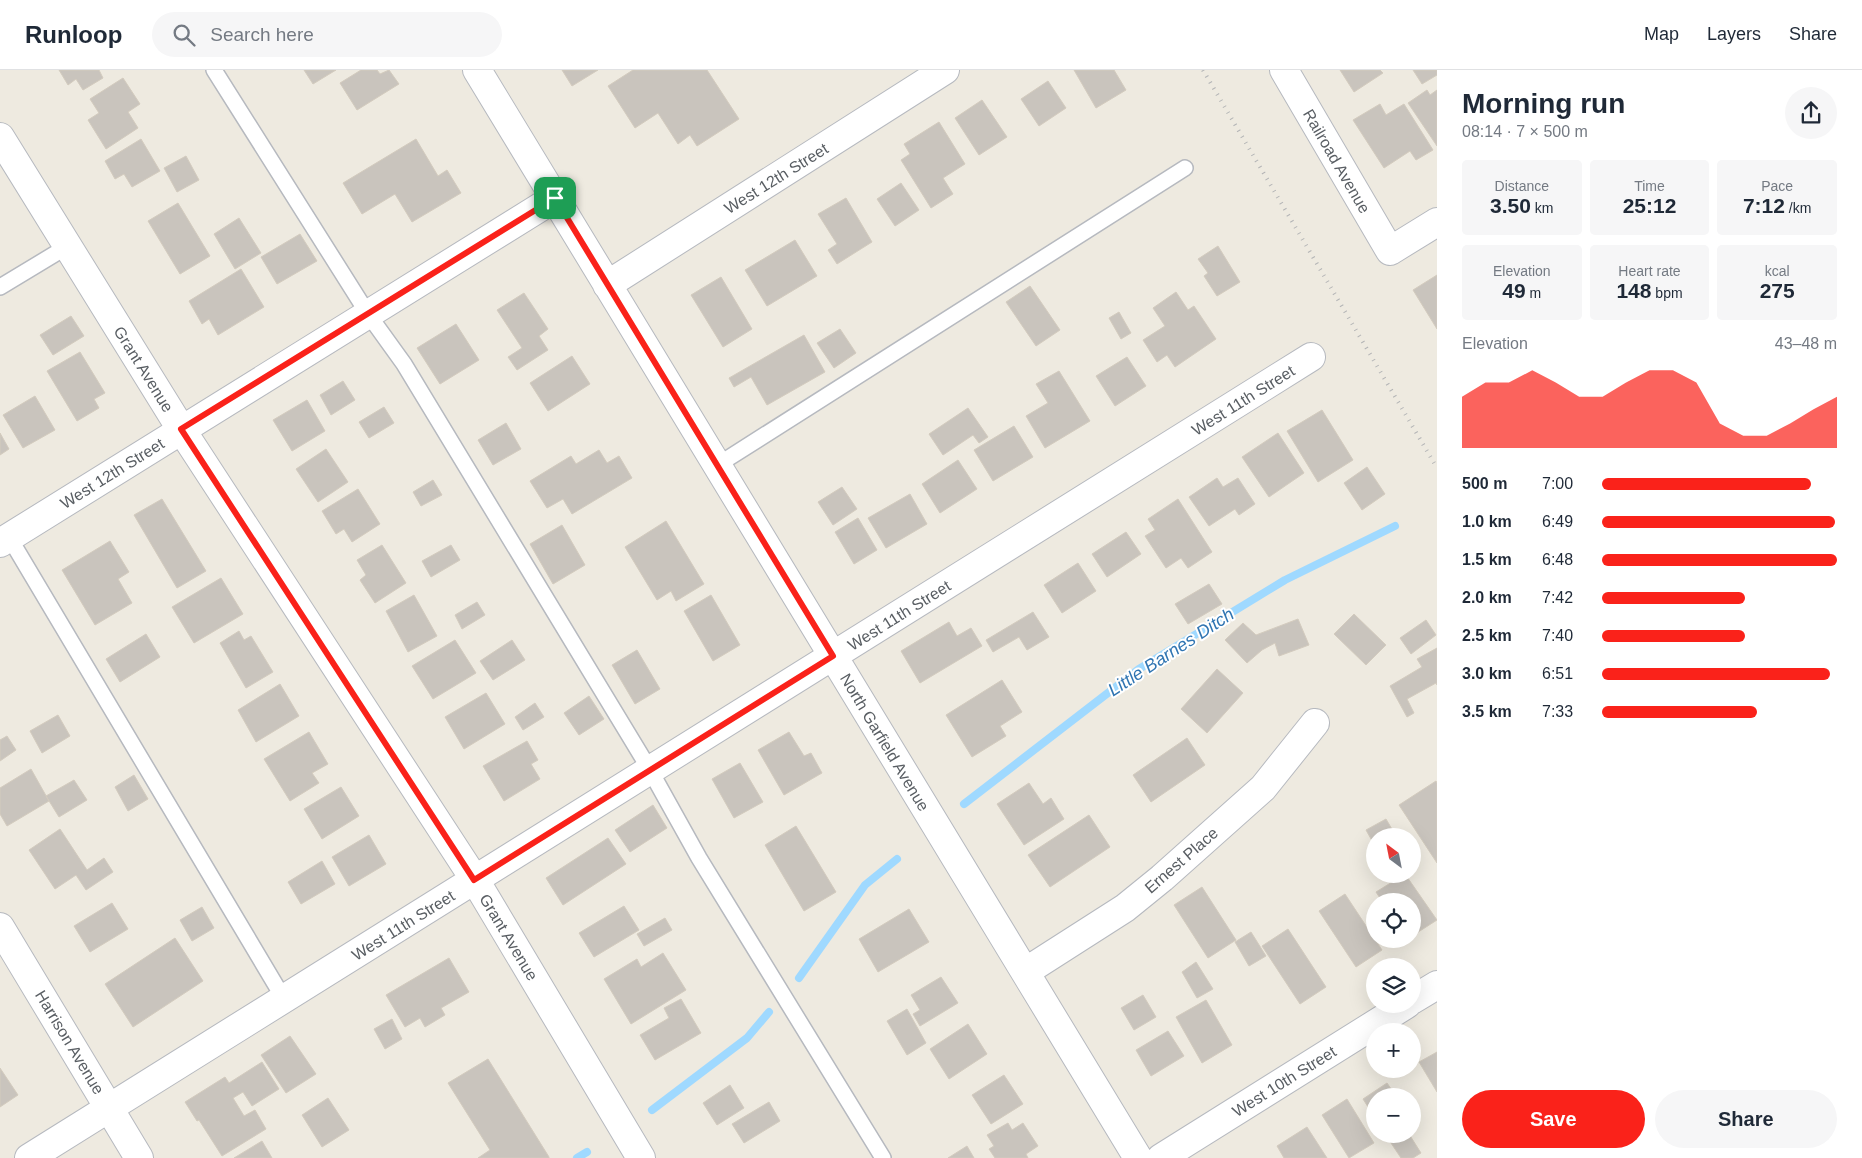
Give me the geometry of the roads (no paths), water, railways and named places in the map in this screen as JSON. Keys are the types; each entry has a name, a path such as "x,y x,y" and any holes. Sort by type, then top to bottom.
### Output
{"street":[{"name":"North Garfield Avenue","path":"477,70 1138,1158"},
{"name":"West 12th Street","path":"607,285 945,70"},
{"name":"Railroad Avenue","path":"1284,70 1390,251 1437,222"},
{"name":"Grant Avenue","path":"0,137 181,429 474,880 641,1158"},
{"name":"West 12th Street","path":"5,540 555,198"},
{"name":"West 11th Street","path":"29,1158 1311,358"},
{"name":"Ernest Place","path":"1025,972 1126,908 1162,878 1263,788 1315,723"},
{"name":"Harrison Avenue","path":"0,927 139,1158"},
{"path":"1421,995 1437,985"},
{"name":"West 10th Street","path":"1161,1158 1393,1013"}],"lane":[{"path":"214,70 368,314 404,364 650,770 699,858 884,1158"},
{"path":"716,466 1185,168"},
{"path":"0,287 68,246"},
{"path":"5,540 284,999"}],"waterway":[{"name":"Little Barnes Ditch","path":"964,804 1139,669 1285,580 1395,526"},
{"name":"Little Barnes Ditch","path":"799,978 865,885 897,859"},
{"name":"Little Barnes Ditch","path":"652,1110 747,1038 769,1012"},
{"name":"Little Barnes Ditch","path":"577,1158 587,1152"}],"railway":[{"path":"1203,70 1437,468"}]}
